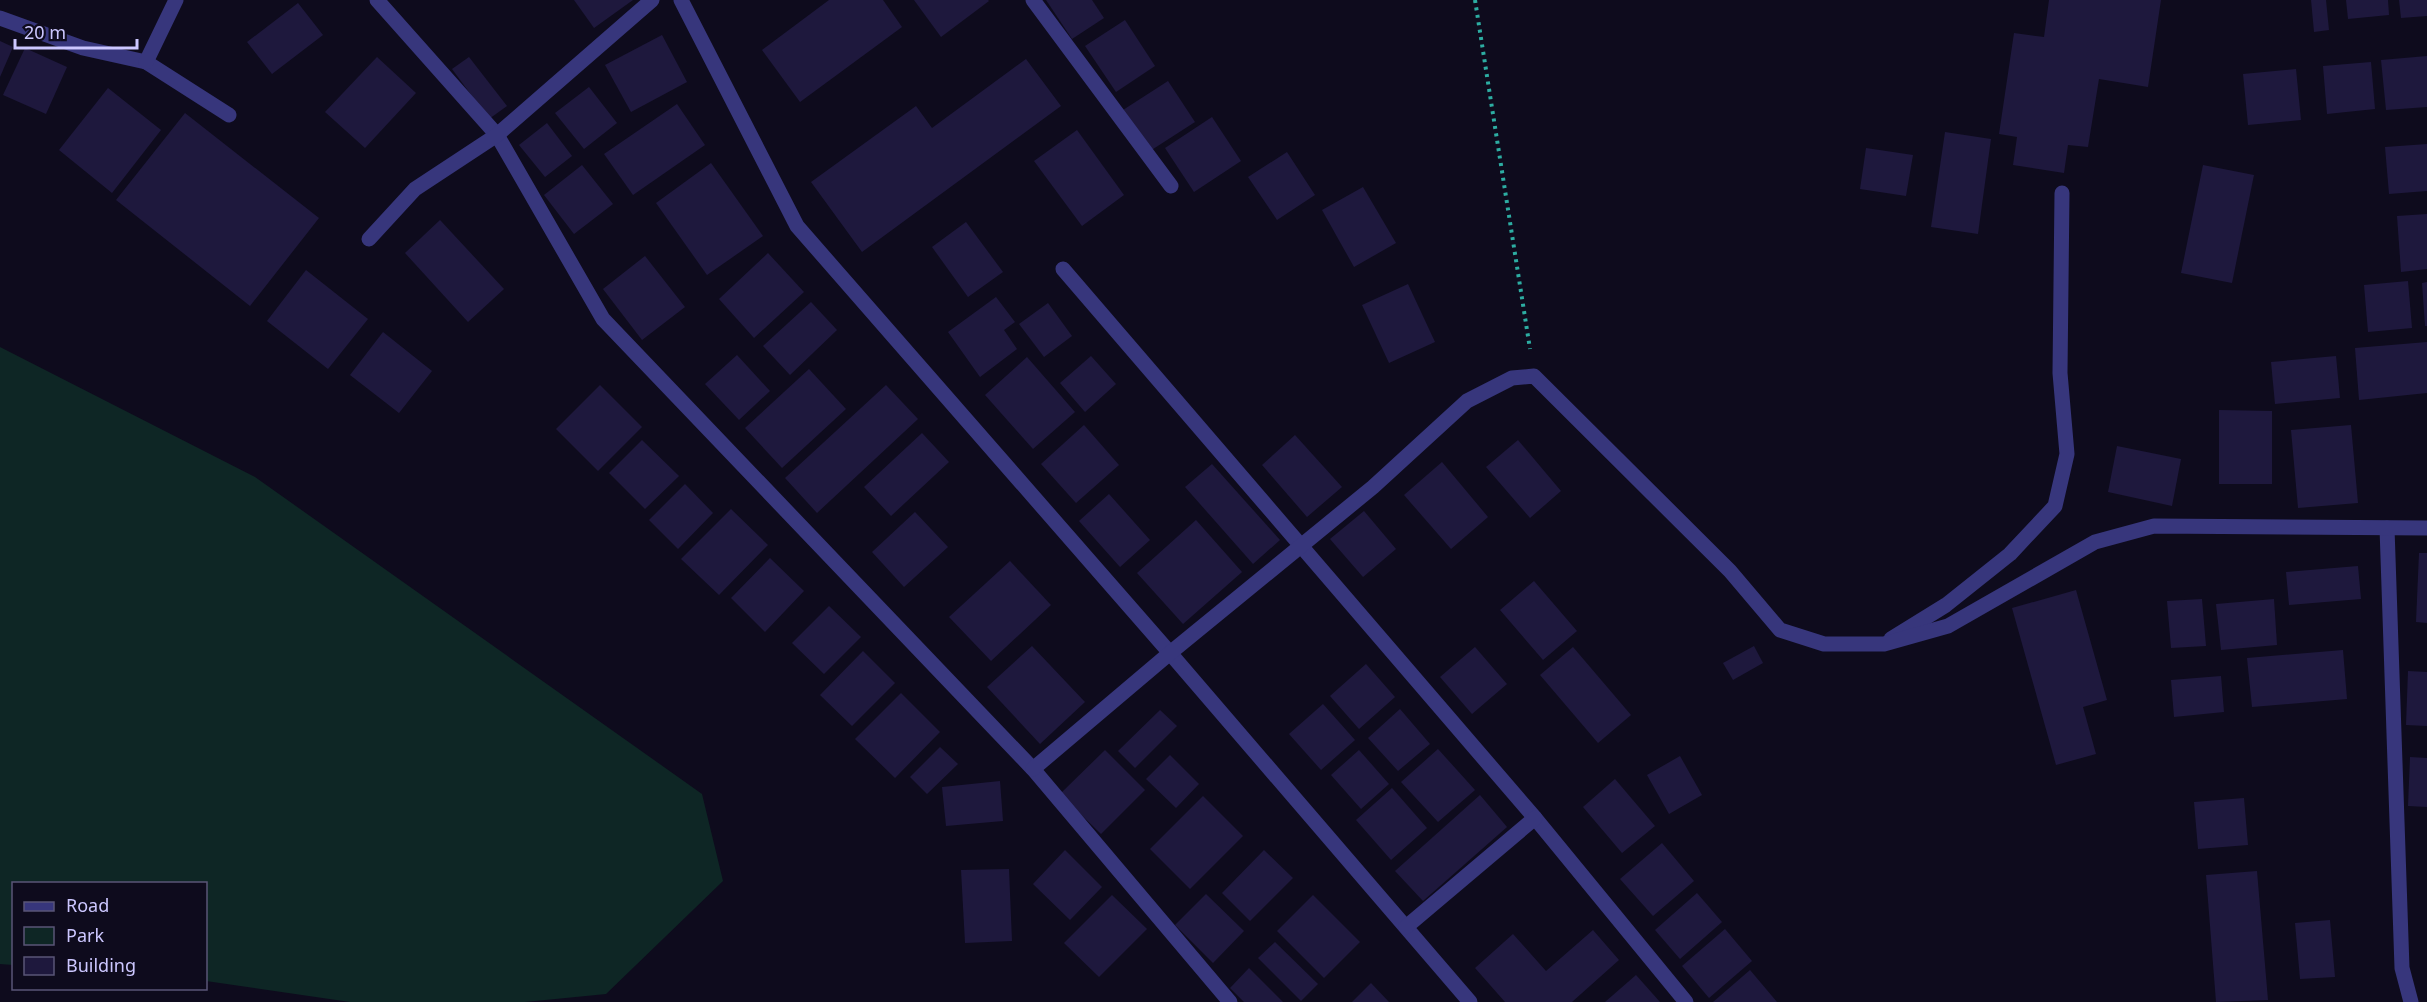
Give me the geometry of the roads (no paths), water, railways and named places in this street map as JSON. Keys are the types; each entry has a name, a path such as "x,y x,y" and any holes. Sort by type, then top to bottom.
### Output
{"street":[{"path":"146,62 176,0"},
{"path":"377,0 497,135 603,319 1033,769 1230,1002"},
{"path":"369,239 415,189 497,135 652,0"},
{"path":"681,0 797,226 1170,652 1470,1002"},
{"path":"1033,0 1171,186"},
{"path":"0,18 82,48 146,62 229,115"},
{"path":"1884,644 1946,605 2010,554 2055,506 2067,454 2060,373 2062,193"},
{"path":"1063,269 1535,818 1686,1002"},
{"path":"1033,769 1170,652 1374,487 1467,401 1512,378 1534,376 1730,571 1780,630 1824,644 1884,644 1948,626 2094,542 2154,526 2427,528"},
{"path":"2387,528 2402,968 2412,1002"},
{"path":"1406,927 1535,818"}]}
